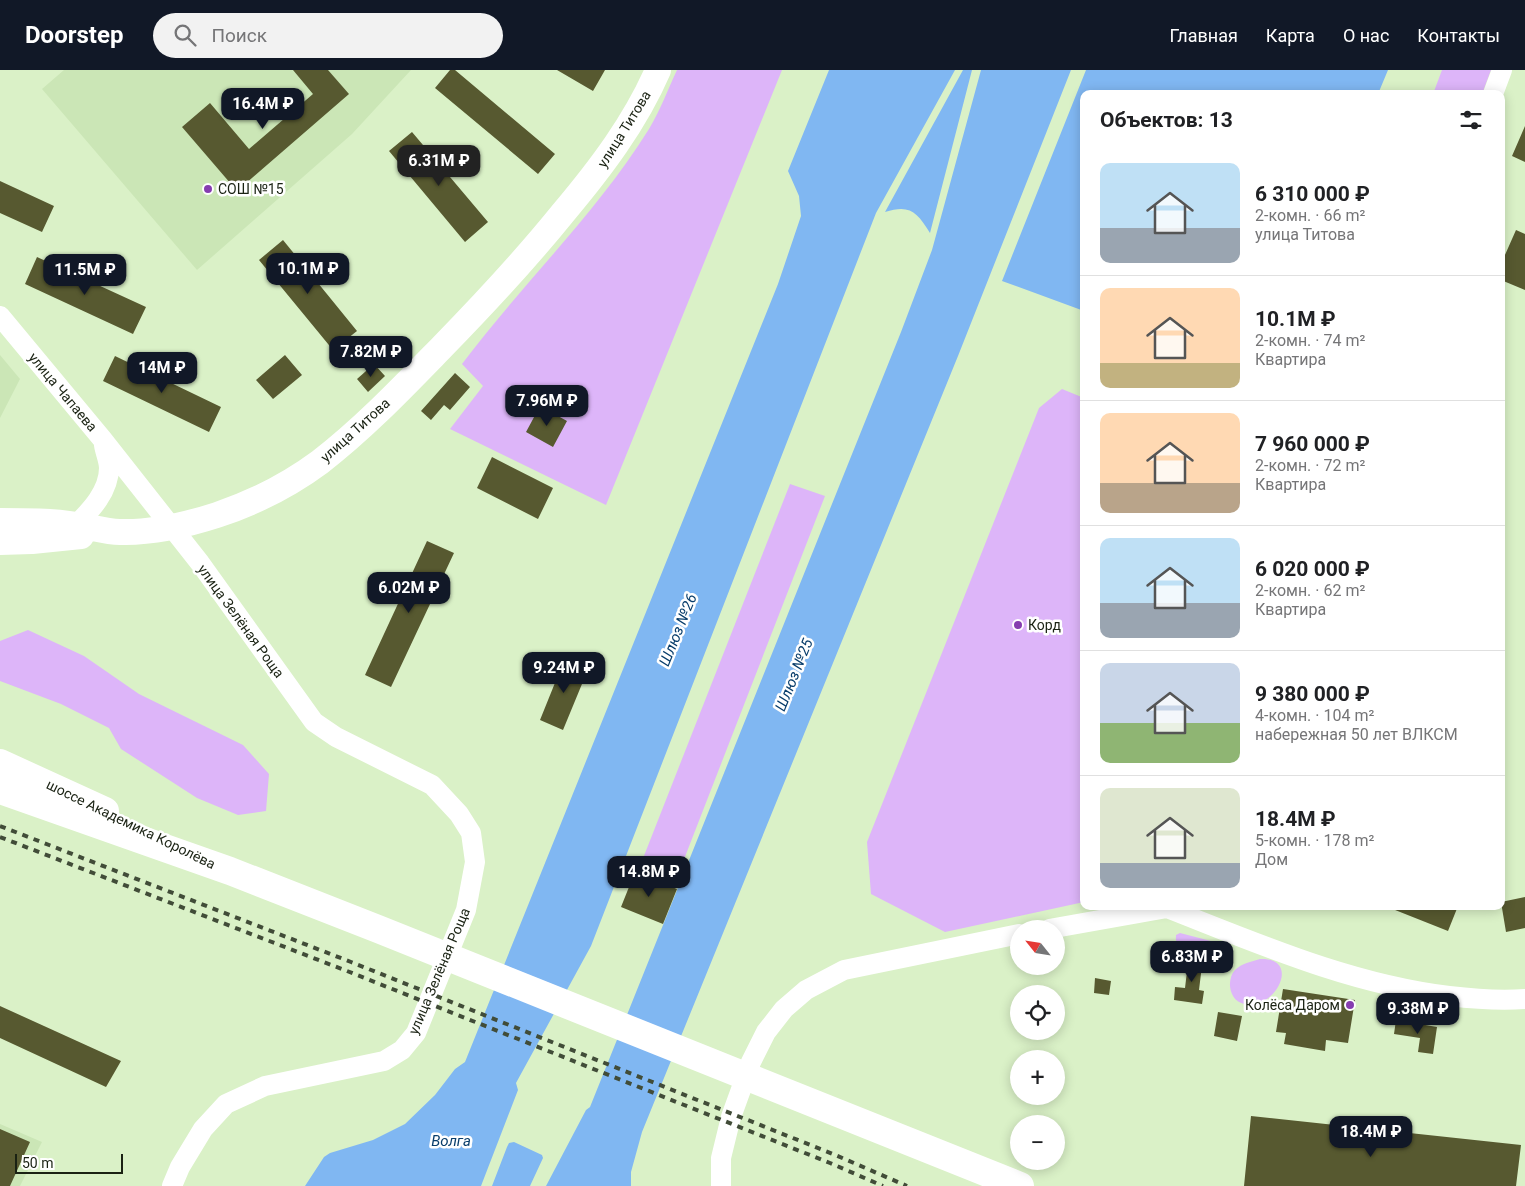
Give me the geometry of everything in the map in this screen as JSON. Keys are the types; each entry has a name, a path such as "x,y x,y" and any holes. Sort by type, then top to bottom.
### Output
{"highway":[{"name":"шоссе Академика Королёва","path":"0,763 57,788 230,871"},
{"name":"шоссе Академика Королёва","path":"0,790 230,871"},
{"path":"230,871 1020,1186"}],"main road":[{"name":"улица Титова","path":"0,521 34,521 119,532 171,527 240,507 294,479 319,462 366,422 495,292 539,242 605,161 631,123 658,70"},
{"path":"0,542 32,541 119,532"}],"street":[{"path":"1494,90 1502,70"},
{"name":"улица Чапаева","path":"0,316 103,440 109,468 104,488 96,503 76,525"},
{"name":"улица Зелёная Роща","path":"103,440 200,563 314,722 336,737 432,785 459,814 471,833 475,862 466,910 416,1033 402,1050 384,1061 265,1086 226,1104 203,1129 180,1167 172,1186"},
{"path":"1065,926 1151,910"},
{"path":"1174,910 1282,953 1369,981 1428,994 1473,999 1525,999"},
{"path":"721,1186 721,1158 731,1117 751,1062 766,1032 784,1009 806,990 844,970 1010,936"}],"shaded area":[{"name":"СОШ №15","path":"64,70 411,70 352,134 197,270 42,89"},
{"path":"677,70 782,70 606,505 450,429 483,386 462,364 509,305 582,220 628,160 653,122"},
{"path":"1442,70 1491,70 1484,90 1434,90"},
{"path":"0,355 20,379 0,418"},
{"name":"Корд","path":"1062,389 1080,396 1080,903 945,932 871,894 867,842 1039,408"},
{"path":"790,484 825,496 676,880 640,866"},
{"path":"28,630 84,656 139,694 243,745 269,774 266,811 238,815 197,798 121,749 109,728 61,704 0,681 0,641"},
{"path":"1180,933 1211,941 1221,946 1222,950 1219,954 1215,954 1185,947 1176,940 1176,935"},
{"path":"1260,959 1273,961 1280,966 1282,974 1280,983 1266,1000 1256,1004 1239,1002 1230,990 1232,974 1241,966"},
{"path":"0,1124 42,1142 20,1186 0,1186"}],"water":[{"path":"829,70 955,70 876,213 591,946 516,1083 518,1090 481,1186 305,1186 324,1157 330,1153 373,1140 405,1124 435,1095 455,1069 465,1062 778,284 801,216 799,196 788,171"},
{"path":"963,70 972,70 930,233 917,215 912,212 901,209 885,212"},
{"name":"Шлюз №25","path":"981,70 1071,70 958,356 642,1132 631,1172 631,1186 546,1186 586,1110 590,1107 901,332 932,250"},
{"path":"1086,70 1388,70 1380,90 1080,90 1080,310 1002,281"},
{"path":"514,1142 542,1155 543,1158 530,1186 492,1186 509,1143"}],"building":[{"path":"293,70 328,70 349,94 237,191 182,127 210,103 249,149 313,94"},
{"path":"450,70 455,70 555,154 538,174 435,88"},
{"path":"557,70 605,70 593,91"},
{"path":"1525,126 1525,162 1512,156"},
{"path":"412,132 488,222 465,242 389,151"},
{"path":"0,181 54,206 42,232 0,213"},
{"path":"1516,230 1525,234 1525,290 1505,282 1505,255"},
{"path":"283,240 357,331 333,350 259,260"},
{"path":"37,257 146,307 133,334 25,284"},
{"path":"285,355 302,375 273,399 256,380"},
{"path":"115,356 221,407 209,432 103,381"},
{"path":"374,364 385,376 368,392 357,379"},
{"path":"455,373 470,387 450,410 444,405 431,420 421,411"},
{"path":"540,406 567,421 553,447 526,432"},
{"path":"492,457 553,488 538,519 477,488"},
{"path":"427,541 454,553 391,687 365,675"},
{"path":"565,658 589,667 563,730 540,720"},
{"path":"635,872 677,889 663,924 621,907"},
{"path":"1525,897 1525,928 1506,932 1502,910 1505,910 1505,901"},
{"path":"1395,910 1456,910 1448,931"},
{"path":"1189,955 1203,957 1199,990 1204,991 1202,1004 1174,1000 1175,987 1185,988"},
{"path":"1095,978 1111,981 1109,995 1094,993"},
{"path":"1283,989 1355,1000 1348,1043 1326,1040 1325,1051 1284,1044 1286,1033 1276,1032"},
{"path":"0,1006 121,1061 106,1087 0,1038"},
{"path":"1218,1012 1242,1016 1237,1041 1214,1036"},
{"path":"1396,1020 1437,1027 1433,1054 1418,1052 1420,1038 1394,1034"},
{"path":"1251,1116 1521,1145 1516,1186 1244,1186"},
{"path":"0,1129 30,1142 10,1186 0,1186"}],"railway":[{"path":"0,826 351,962 833,1154 907,1186"},
{"path":"0,837 347,971 830,1163 883,1186"}],"place":[{"name":"СОШ №15","path":"208,189"},
{"name":"Корд","path":"1018,625"},
{"name":"Колёса Даром","path":"1350,1005"}],"water label":[{"name":"Шлюз №26","path":"678,630"},
{"name":"Волга","path":"451,1141"}]}
